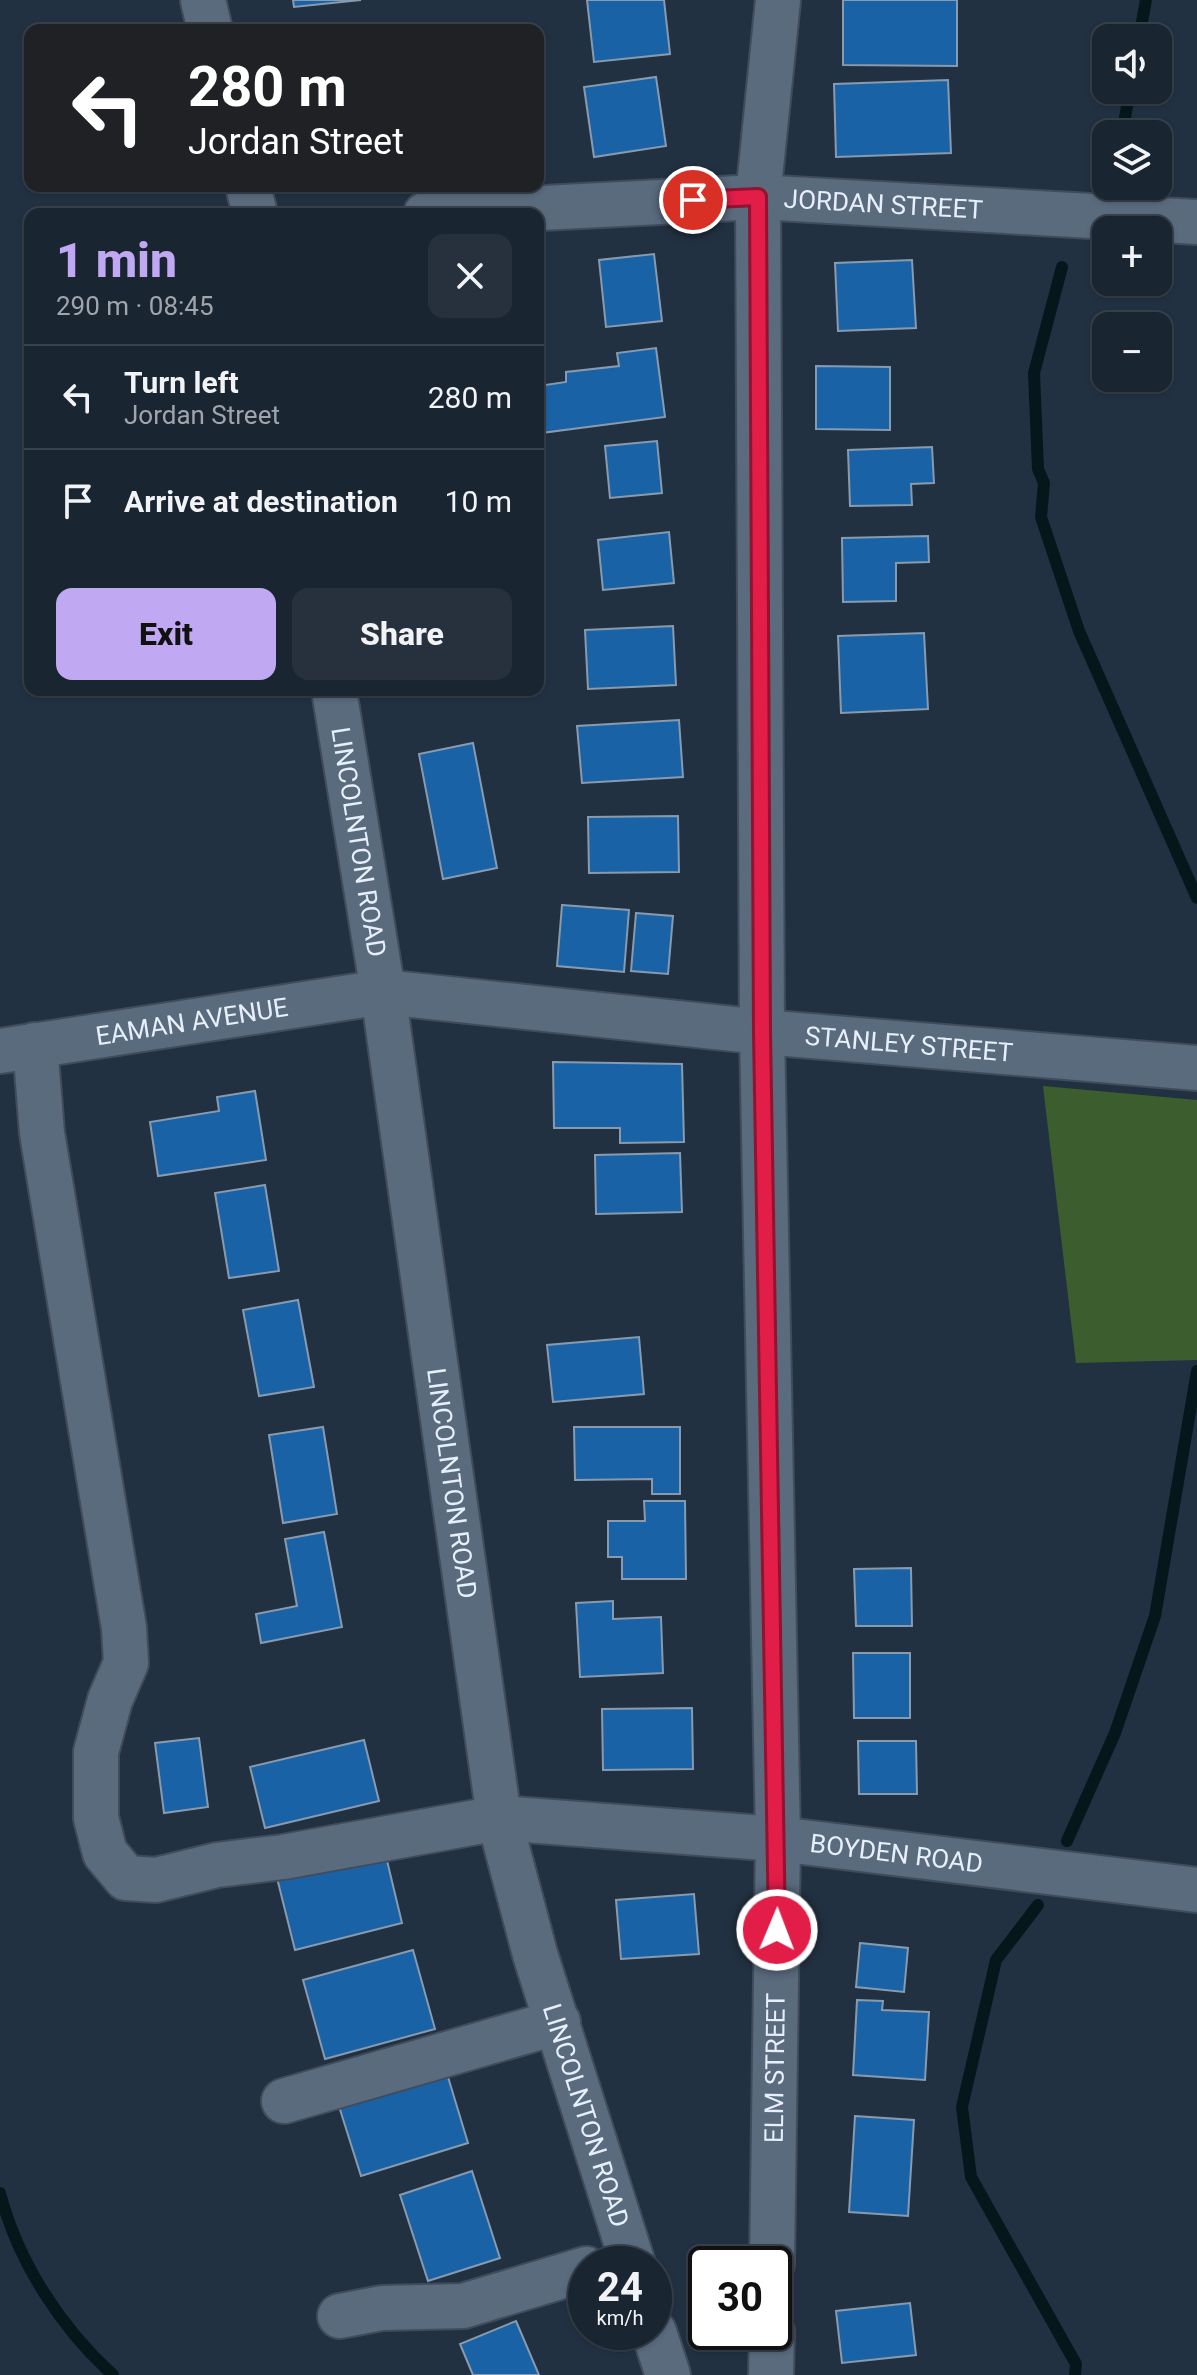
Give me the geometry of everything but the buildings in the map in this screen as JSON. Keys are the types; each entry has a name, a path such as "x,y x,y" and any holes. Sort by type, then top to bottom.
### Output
{"street":[{"path":"203,0 209,24"},
{"name":"ELM STREET","path":"772,2246 778,1839 762,1032 758,197 778,0"},
{"name":"JORDAN STREET","path":"543,208 758,197 1197,222"},
{"name":"LINCOLNTON ROAD","path":"335,696 383,992 499,1818 618,2246"},
{"name":"STANLEY STREET","path":"383,992 762,1032 1197,1068"},
{"name":"EAMAN AVENUE","path":"17,1048 383,992"},
{"name":"BOYDEN ROAD","path":"17,1048 42,1133 124,1628 126,1663 110,1700 96,1752 96,1818 105,1853 126,1878 156,1880 217,1865 283,1857 499,1818 778,1839 1197,1890"},
{"path":"284,2101 558,2022"},
{"path":"340,2316 382,2308 463,2306 568,2274"},
{"path":"660,2350 668,2375"},
{"path":"771,2375 772,2350"}],"green space":[{"path":"1043,1086 1197,1100 1197,1360 1076,1363"}],"waterway":[{"path":"1142,24 1146,0"},
{"path":"1125,120 1127,104"},
{"path":"1062,267 1034,373 1038,469 1044,483 1041,517 1079,631 1197,898"},
{"path":"1067,1841 1115,1733 1155,1616 1197,1371"},
{"path":"1038,1905 996,1960 962,2107 971,2177 1076,2364 1075,2375"},
{"path":"0,2193 18,2244 44,2292 76,2336 113,2375"}],"route":[{"path":"693,200 758,197 762,1032 778,1839 777,1930"}]}
